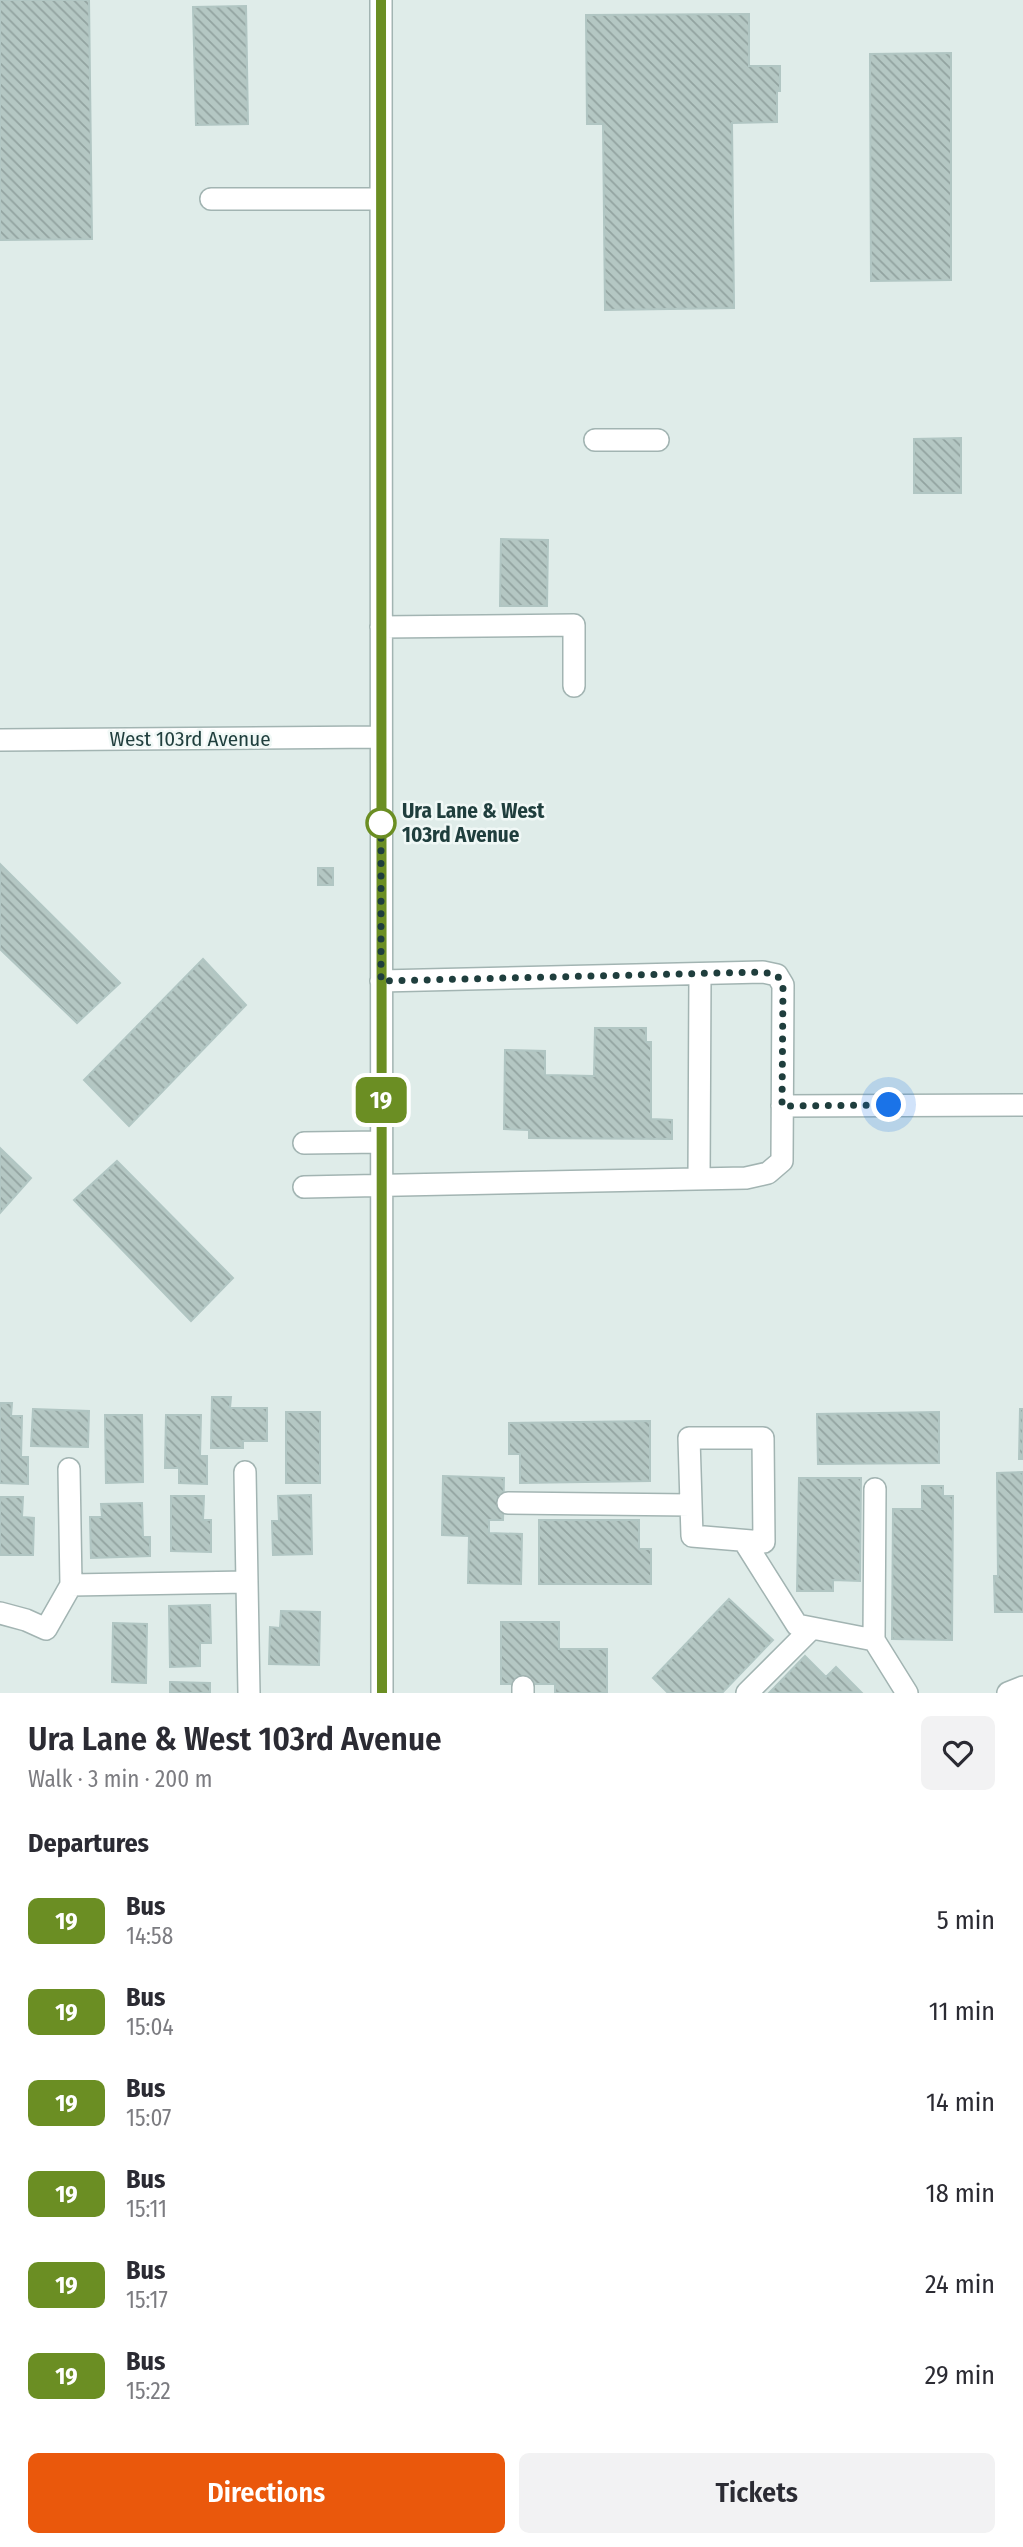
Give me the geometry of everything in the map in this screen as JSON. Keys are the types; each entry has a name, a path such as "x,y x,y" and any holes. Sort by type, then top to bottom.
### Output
{"street":[{"path":"381,0 382,1693"},
{"path":"211,200 381,199"},
{"path":"595,440 658,440"},
{"path":"381,627 574,625 574,686"},
{"name":"West 103rd Avenue","path":"0,740 381,737"},
{"path":"304,1187 746,1178 768,1173 782,1161 783,985 777,975 762,972 381,981"},
{"path":"699,1179 700,974"},
{"path":"782,1106 1023,1105"},
{"path":"304,1143 381,1142"},
{"path":"689,1438 763,1438 764,1542 744,1541 692,1536 689,1438"},
{"path":"0,1614 26,1620 46,1629 71,1585 69,1469"},
{"path":"245,1472 248,1693"},
{"path":"875,1489 874,1640 908,1693"},
{"path":"508,1503 690,1505"},
{"path":"744,1541 797,1625 874,1640"},
{"path":"71,1585 247,1582"},
{"path":"747,1693 812,1628"},
{"path":"1007,1693 1023,1687"}],"building":[{"path":"0,0 89,0 92,239 0,240"},
{"path":"246,6 248,124 196,125 193,7"},
{"path":"749,14 749,66 780,66 780,91 777,91 777,122 732,123 734,308 605,310 603,124 587,124 586,15"},
{"path":"951,53 951,280 871,281 870,54"},
{"path":"961,438 961,493 914,493 914,439"},
{"path":"501,539 548,540 547,606 500,606"},
{"path":"0,864 120,983 77,1023 0,949"},
{"path":"318,868 333,868 333,885 318,885"},
{"path":"203,959 246,1005 129,1126 84,1080"},
{"path":"595,1028 646,1028 646,1042 651,1042 651,1119 672,1120 672,1139 529,1138 529,1130 504,1129 505,1050 545,1051 545,1075 594,1076"},
{"path":"0,1148 31,1178 0,1213"},
{"path":"117,1161 233,1278 191,1321 74,1200"},
{"path":"212,1397 231,1397 230,1408 267,1408 267,1441 243,1441 243,1448 211,1448"},
{"path":"0,1403 12,1403 11,1416 22,1416 21,1457 28,1457 28,1484 0,1483"},
{"path":"33,1409 89,1411 88,1447 31,1446"},
{"path":"1020,1409 1023,1409 1023,1459 1019,1459"},
{"path":"286,1412 320,1412 320,1483 286,1483"},
{"path":"939,1412 939,1463 818,1464 817,1414"},
{"path":"105,1415 142,1415 143,1482 106,1483"},
{"path":"166,1415 201,1415 200,1456 207,1456 207,1484 179,1483 179,1468 165,1468"},
{"path":"650,1421 650,1481 520,1483 520,1454 509,1454 509,1423"},
{"path":"1023,1472 1023,1612 995,1612 994,1576 998,1576 997,1473"},
{"path":"443,1476 504,1478 503,1520 489,1520 489,1533 522,1534 521,1584 468,1583 469,1536 442,1535"},
{"path":"799,1478 861,1478 860,1581 833,1580 833,1591 797,1591"},
{"path":"922,1486 943,1486 943,1496 953,1496 952,1640 892,1639 893,1509 922,1509"},
{"path":"311,1495 312,1554 273,1555 272,1521 279,1521 278,1496"},
{"path":"171,1496 204,1496 203,1520 211,1520 211,1552 171,1551"},
{"path":"0,1497 23,1497 22,1517 34,1518 33,1555 0,1555"},
{"path":"142,1503 143,1537 150,1537 150,1556 91,1558 90,1517 102,1517 101,1504"},
{"path":"539,1520 639,1520 639,1549 651,1549 651,1584 539,1584"},
{"path":"729,1599 773,1640 722,1693 668,1693 653,1678"},
{"path":"210,1605 211,1643 200,1643 200,1666 170,1667 169,1606"},
{"path":"281,1611 320,1612 319,1665 269,1664 270,1627 280,1628"},
{"path":"501,1622 559,1622 559,1649 607,1649 607,1693 555,1693 555,1684 501,1684"},
{"path":"113,1623 147,1624 146,1683 112,1682"},
{"path":"805,1656 826,1677 836,1667 861,1692 769,1693"},
{"path":"170,1682 210,1683 210,1693 170,1693"}],"bus line":[{"name":"19","path":"381,0 382,1693"}],"place":[{"name":"Ura Lane & West 103rd Avenue","path":"381,823"}],"route":[{"path":"381,823 381,818 381,981 762,972 777,975 783,985 782,1106 889,1105"}]}
